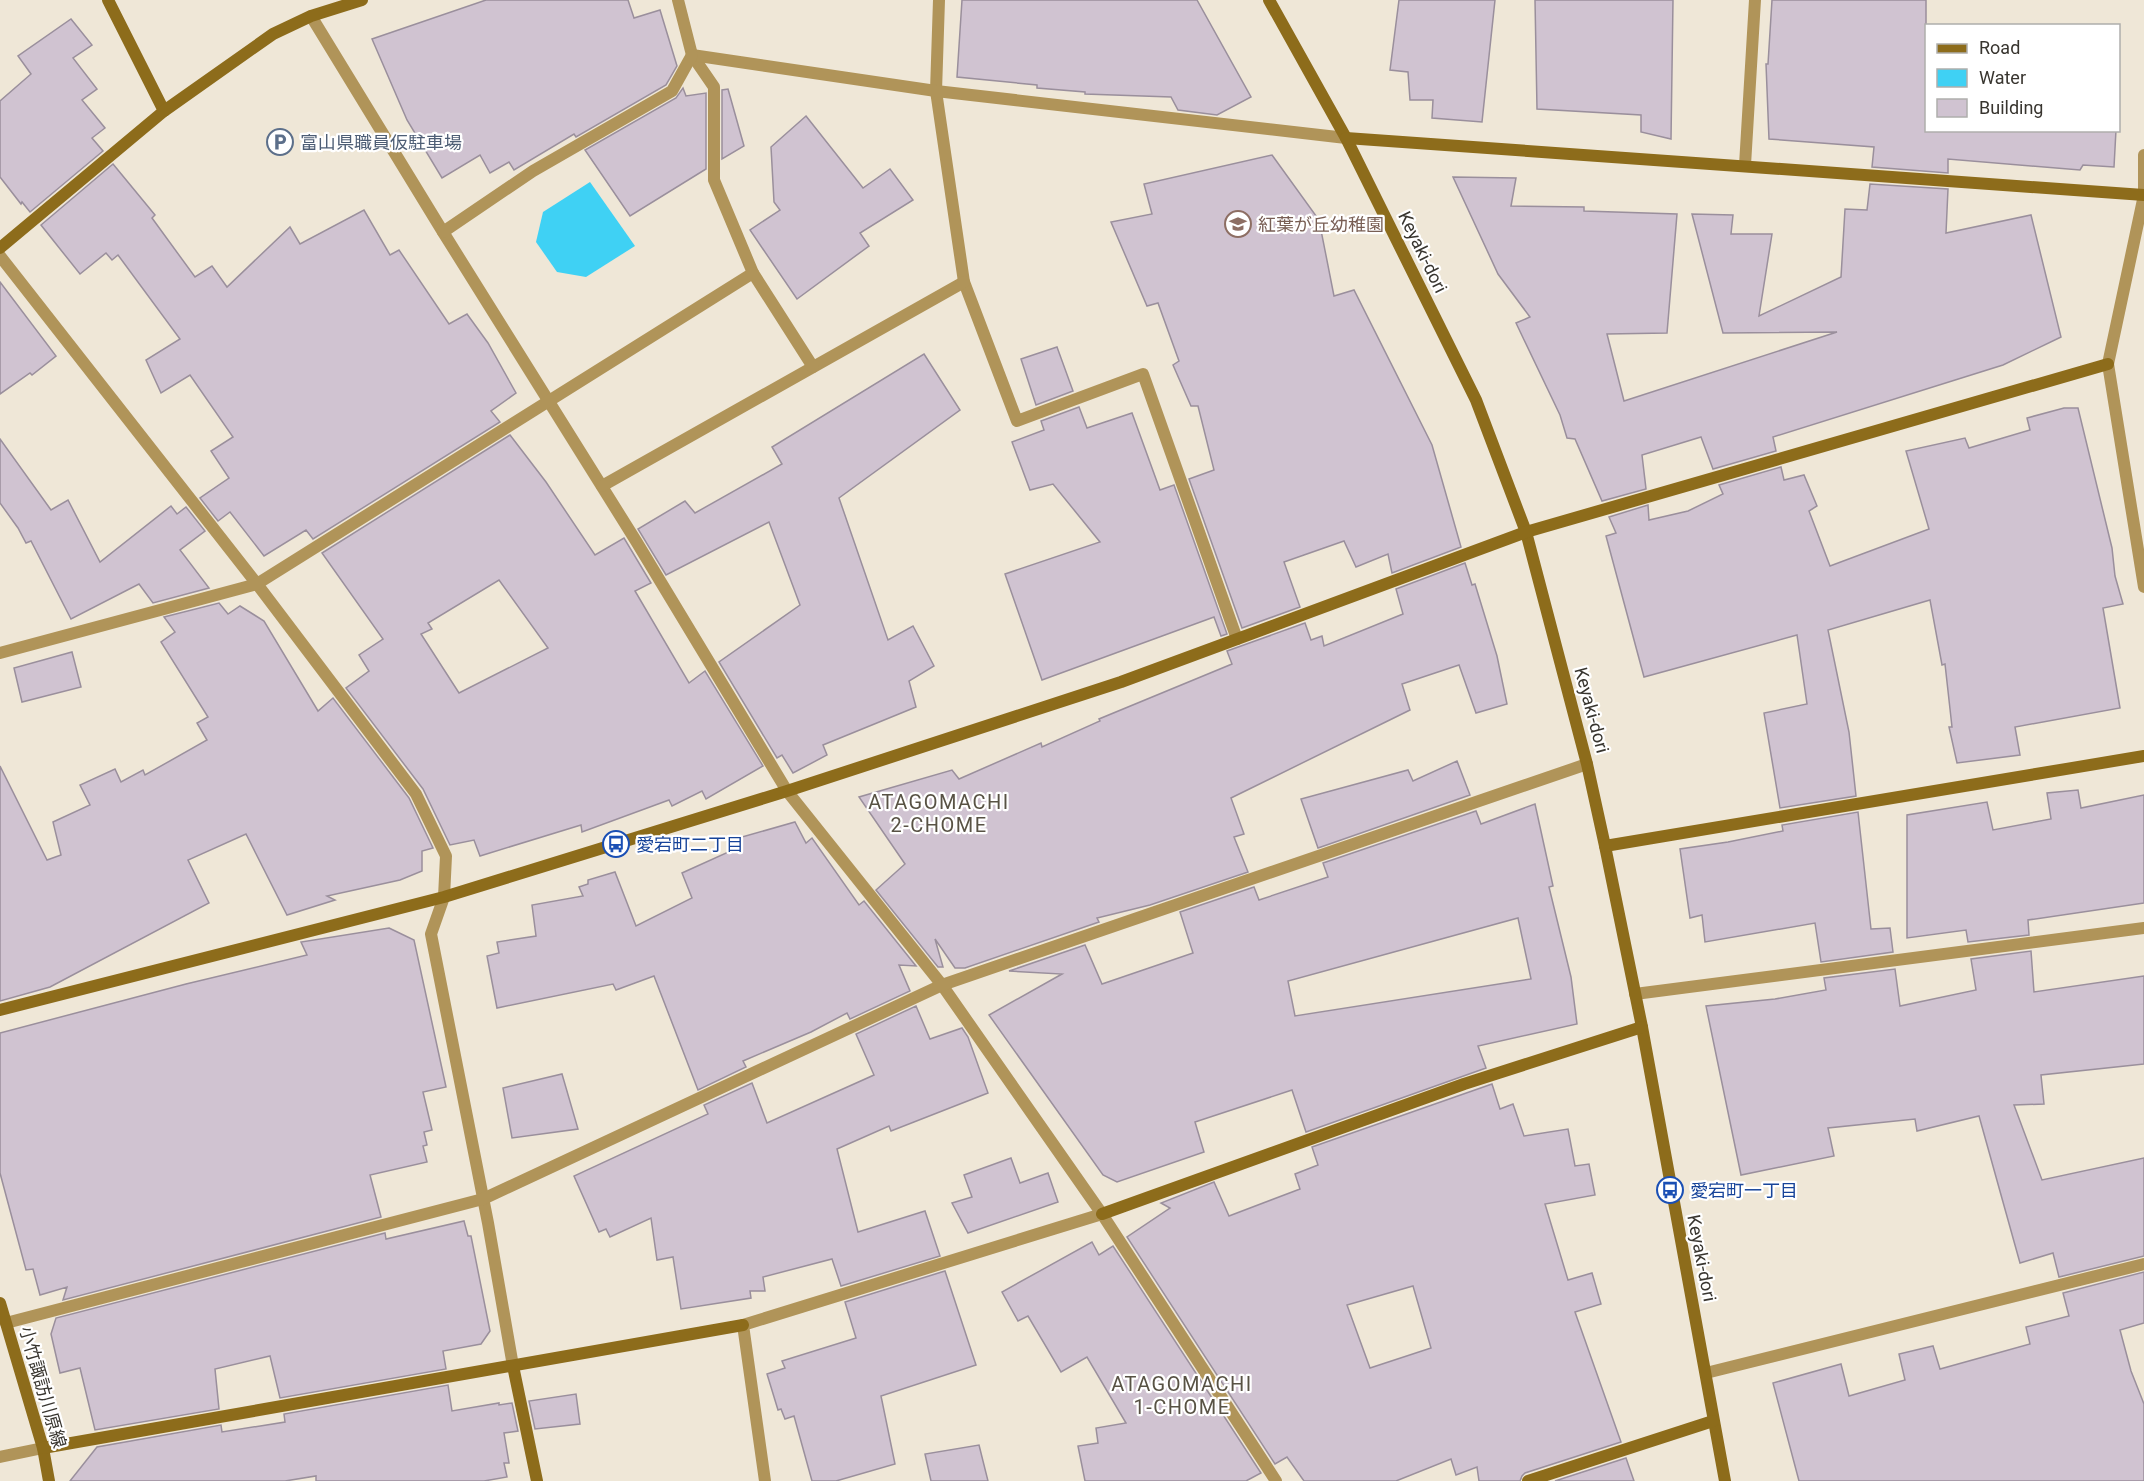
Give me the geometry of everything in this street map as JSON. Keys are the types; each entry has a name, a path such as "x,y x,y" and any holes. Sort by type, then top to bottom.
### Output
{"street":[{"path":"108,0 164,111"},
{"path":"0,248 164,111 273,34 311,16 362,0"},
{"path":"678,0 692,55 714,87 714,180 753,273 813,367"},
{"path":"939,0 936,91 964,282 1017,421 1143,374 1237,639"},
{"name":"Keyaki-dori","path":"1269,0 1346,138 1476,400 1526,532 1587,764 1605,846 1642,1027 1725,1481"},
{"path":"1745,165 1755,0"},
{"path":"311,16 602,486 787,791 942,985 1102,1214 1276,1481"},
{"path":"443,232 533,171 672,91 692,55"},
{"path":"692,55 936,91 1346,138 2144,195"},
{"path":"2144,155 2144,195 2108,364 2144,587"},
{"path":"0,256 257,584 416,794 446,856 444,897 431,934 537,1481"},
{"path":"0,653 257,584 753,273"},
{"path":"602,486 964,282"},
{"path":"0,1010 444,897 787,791 1121,682 1526,532 2108,364"},
{"path":"1605,846 2144,756"},
{"path":"6,1323 483,1200 942,985 1587,764"},
{"path":"1635,994 2144,928"},
{"path":"0,1457 743,1325 1102,1214 1464,1084 1642,1027"},
{"path":"1706,1373 2144,1264"},
{"name":"小竹諏訪川原線","path":"0,1303 43,1448 49,1481"},
{"path":"743,1325 765,1481"},
{"path":"1528,1481 1713,1421"}],"water":[{"path":"590,182 635,246 586,277 557,272 536,242 543,212"}],"building":[{"path":"486,0 628,0 634,18 660,10 677,66 666,85 576,137 574,134 514,170 509,162 490,173 480,155 442,178 407,120 372,39"},
{"path":"962,0 1197,0 1251,97 1217,115 1178,110 1171,97 1085,94 1085,92 1037,88 1037,85 957,77"},
{"path":"1399,0 1495,0 1482,122 1432,118 1433,100 1410,100 1408,72 1390,70"},
{"path":"1535,0 1673,0 1671,139 1641,132 1641,115 1537,109"},
{"path":"1772,0 1926,0 1925,132 2116,132 2114,167 2083,165 2080,170 1948,159 1948,173 1872,167 1874,147 1769,139 1766,64 1768,64"},
{"path":"71,19 92,45 73,58 97,89 82,100 105,128 92,138 103,151 30,212 0,177 0,101 31,74 18,56"},
{"path":"683,88 686,96 706,93 706,169 630,216 585,150 676,98"},
{"path":"728,89 744,146 722,159 722,90"},
{"path":"806,116 863,188 890,169 913,200 860,233 869,246 797,299 750,230 780,210 774,202 771,147"},
{"path":"1272,155 1319,220 1334,296 1354,290 1432,445 1461,547 1392,573 1388,554 1356,567 1344,541 1284,562 1300,607 1242,628 1189,479 1214,470 1198,406 1191,406 1173,365 1179,361 1158,303 1147,306 1111,222 1152,214 1144,184"},
{"path":"113,164 155,215 152,218 195,277 212,266 227,287 290,227 300,244 364,210 390,255 399,250 449,324 467,314 488,343 516,393 491,411 500,422 313,539 306,530 264,556 230,512 218,521 200,498 229,478 211,451 233,437 190,375 161,393 146,360 180,339 118,255 112,260 106,253 80,274 41,225"},
{"path":"1453,177 1516,178 1511,206 1584,207 1584,211 1677,214 1667,333 1607,334 1624,401 1837,332 1723,333 1692,214 1733,215 1731,234 1772,234 1759,316 1841,277 1845,209 1867,210 1870,184 1948,189 1946,233 2031,215 2061,337 2003,365 1773,437 1776,451 1713,469 1701,437 1642,455 1646,489 1602,501 1575,439 1567,438 1560,415 1516,323 1530,317 1498,274"},
{"path":"0,282 56,356 32,375 30,373 0,394"},
{"path":"1057,347 1073,391 1036,405 1021,359"},
{"path":"924,354 960,410 839,498 888,640 913,626 934,666 909,681 916,707 823,745 827,755 793,773 782,755 777,758 719,662 800,605 769,522 666,575 638,529 685,501 695,513 782,464 772,447"},
{"path":"1079,407 1087,428 1132,413 1160,490 1174,485 1227,634 1221,636 1214,617 1042,680 1005,574 1100,542 1053,484 1030,490 1012,442 1044,430 1041,421"},
{"path":"2064,408 2078,408 2112,548 2115,576 2123,604 2103,608 2120,708 2015,727 2020,755 1957,763 1949,727 1952,727 1945,664 1942,665 1930,600 1828,630 1849,732 1856,796 1780,808 1764,713 1807,704 1797,635 1644,677 1606,536 1616,533 1609,517 1648,505 1649,520 1688,511 1723,494 1719,485 1781,467 1784,480 1804,475 1817,506 1809,511 1830,566 1929,529 1906,451 1965,438 1969,448 2030,430 2027,418"},
{"path":"510,435 546,482 595,555 624,538 651,583 635,591 689,683 705,671 763,766 706,799 702,791 672,806 669,800 582,832 581,825 480,856 474,840 450,845 423,789 346,688 369,671 359,655 383,639 322,553","holes":["499,580 548,648 459,693 421,634 432,629 428,623"]},
{"path":"0,439 51,510 68,500 100,562 171,506 177,514 186,507 205,531 180,550 209,588 153,603 139,584 71,619 31,541 26,543 0,503"},
{"path":"1465,563 1472,585 1475,584 1497,656 1507,704 1476,713 1459,665 1402,684 1410,710 1231,798 1244,834 1234,837 1248,872 1150,905 1097,918 1099,922 965,968 955,968 935,939 943,967 938,967 876,890 905,864 859,797 952,770 959,779 1041,743 1042,747 1100,721 1099,719 1232,664 1227,651 1305,623 1311,640 1322,636 1324,646 1403,614 1396,589"},
{"path":"219,603 228,614 240,606 264,621 318,711 333,698 409,798 433,848 422,851 422,871 400,880 327,896 335,900 287,915 246,834 188,860 209,903 50,987 0,1001 0,766 47,860 61,855 53,822 90,805 80,785 115,769 121,782 143,770 145,775 207,740 197,723 208,717 161,642 175,632 164,617"},
{"path":"72,652 81,687 22,702 14,668"},
{"path":"1457,761 1470,795 1318,848 1301,799 1408,770 1413,781"},
{"path":"2078,790 2081,808 2144,795 2144,903 2028,920 2029,935 1968,942 1966,930 1907,938 1907,815 1987,802 1993,830 2051,819 2047,793"},
{"path":"1535,804 1553,886 1549,887 1571,977 1577,1024 1478,1046 1486,1068 1306,1132 1292,1090 1195,1122 1204,1152 1117,1182 1103,1175 989,1015 1062,974 1009,971 1085,945 1102,984 1193,953 1180,912 1254,887 1259,900 1328,877 1323,863 1476,811 1481,824","holes":["1518,918 1531,979 1295,1016 1288,981"]},
{"path":"1858,812 1871,929 1890,928 1893,952 1821,962 1815,923 1705,942 1702,915 1690,918 1680,849 1783,831 1782,825"},
{"path":"795,822 806,843 812,838 859,905 864,901 916,966 899,965 910,991 850,1019 847,1013 811,1032 743,1061 746,1067 698,1090 654,976 616,990 613,984 497,1008 487,956 499,953 497,942 536,936 532,905 583,896 579,887 588,884 588,880 615,872 636,926 692,898 682,873 733,850 728,841"},
{"path":"389,928 414,940 446,1087 423,1092 432,1130 424,1132 427,1145 423,1146 427,1162 370,1175 381,1217 63,1300 67,1287 40,1295 33,1269 26,1270 0,1173 0,1033 307,955 301,942"},
{"path":"2031,951 2034,992 2144,976 2144,1064 2041,1075 2044,1104 2014,1105 2042,1180 2144,1158 2144,1256 2059,1277 2053,1253 2020,1263 1979,1116 1917,1131 1915,1119 1828,1128 1834,1156 1741,1175 1706,1006 1775,999 1826,990 1824,978 1895,969 1900,1006 1976,990 1971,959"},
{"path":"916,1006 930,1039 962,1028 968,1037 988,1093 891,1131 889,1126 837,1149 858,1232 925,1211 940,1256 841,1286 832,1259 763,1277 765,1291 750,1291 751,1298 681,1309 673,1257 657,1260 651,1218 610,1237 606,1229 599,1232 574,1176 708,1114 704,1105 752,1083 767,1123 874,1075 856,1034"},
{"path":"562,1074 578,1129 512,1138 503,1088"},
{"path":"1492,1084 1500,1109 1513,1104 1524,1136 1568,1129 1575,1166 1589,1164 1595,1195 1545,1204 1568,1280 1592,1273 1601,1304 1575,1312 1621,1442 1525,1473 1520,1481 1479,1481 1477,1467 1456,1475 1451,1459 1396,1481 1304,1481 1287,1457 1275,1464 1127,1237 1170,1208 1161,1203 1214,1182 1229,1216 1300,1189 1295,1174 1318,1165 1312,1147","holes":["1413,1286 1431,1348 1370,1368 1347,1305"]},
{"path":"1011,1158 1020,1183 1048,1173 1058,1202 968,1233 952,1203 972,1197 964,1175"},
{"path":"464,1221 468,1236 471,1236 490,1331 481,1344 443,1351 446,1369 280,1398 270,1356 215,1369 219,1409 95,1430 80,1368 60,1373 51,1334 56,1318 385,1233 386,1239"},
{"path":"1092,1242 1099,1255 1113,1246 1261,1473 1246,1481 1085,1481 1078,1446 1098,1443 1096,1428 1126,1423 1087,1357 1061,1372 1028,1316 1018,1321 1002,1292"},
{"path":"945,1271 976,1365 881,1396 895,1464 836,1481 812,1481 794,1416 785,1419 781,1409 778,1410 767,1374 785,1368 782,1361 856,1338 845,1302"},
{"path":"2144,1272 2144,1323 2120,1330 2131,1371 2144,1404 2144,1481 1799,1481 1773,1383 1841,1364 1849,1396 1905,1380 1899,1354 1933,1346 1940,1369 2030,1344 2026,1327 2069,1316 2063,1293"},
{"path":"448,1385 452,1411 512,1403 518,1431 504,1433 509,1463 504,1463 507,1477 484,1481 316,1481 316,1476 285,1481 70,1481 97,1447 221,1425 222,1432 285,1422 284,1414"},
{"path":"576,1394 580,1424 535,1429 529,1401"},
{"path":"979,1445 988,1481 931,1481 925,1454"},
{"path":"1626,1458 1634,1481 1555,1481"}],"place":[{"name":"富山県職員仮駐車場","path":"280,142"},
{"name":"紅葉が丘幼稚園","path":"1238,224"},
{"name":"愛宕町二丁目","path":"616,844"},
{"name":"愛宕町一丁目","path":"1670,1190"}],"district":[{"name":"ATAGOMACHI 2-CHOME","path":"939,814"},
{"name":"ATAGOMACHI 1-CHOME","path":"1182,1396"}]}
